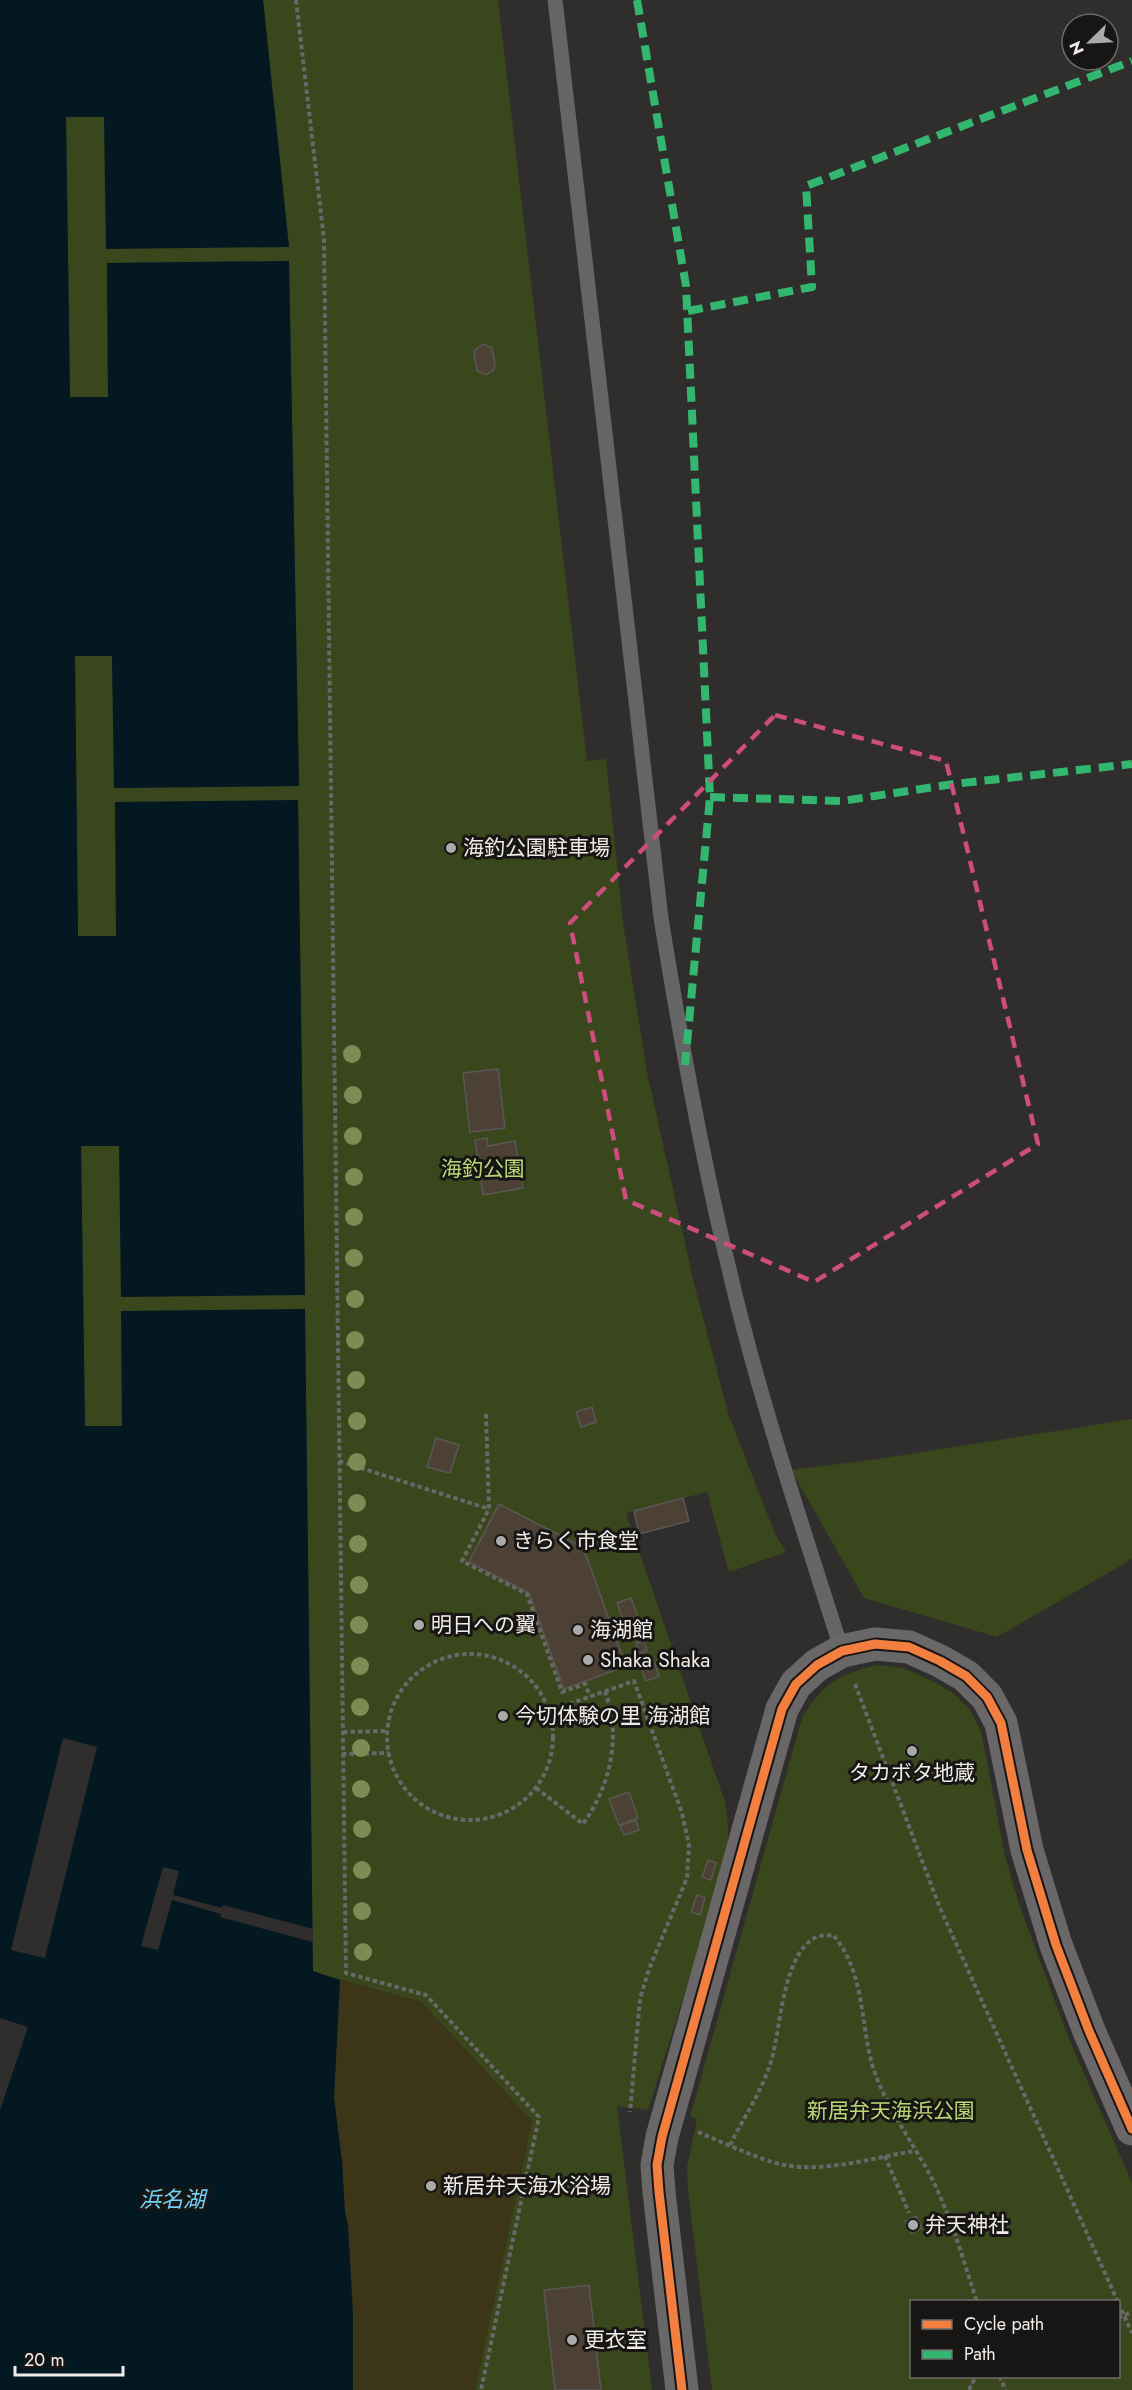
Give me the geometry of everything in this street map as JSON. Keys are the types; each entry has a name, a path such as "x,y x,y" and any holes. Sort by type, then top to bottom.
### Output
{"street":[{"path":"682,2390 659,2192 657,2165 662,2137 782,1708 796,1684 817,1665 842,1651 875,1644 909,1647 966,1676 987,1697 1001,1724 1027,1850 1056,1945 1089,2031 1132,2129"}],"lane":[{"path":"555,0 661,918 685,1065 729,1270 771,1430 842,1651"}],"path":[{"path":"296,0 324,239 346,1973 426,1995 539,2117 481,2390"},
{"path":"486,1414 489,1509 462,1561 527,1594 562,1692 585,1684 590,1696"},
{"path":"339,1461 489,1509"},
{"path":"842,1651 940,1908 1117,2300"},
{"path":"460,1654 480,1654 500,1659 518,1669 532,1682 544,1699 549,1712 553,1737 551,1757 544,1776 536,1788 518,1806 500,1815 480,1820 461,1820 441,1815 423,1806 396,1776 389,1753 389,1717 396,1699 408,1682 423,1668 440,1659 460,1654"},
{"path":"541,1714 634,1681 682,1813 689,1845 687,1878 649,1969 640,1999 630,2120"},
{"path":"536,1788 583,1824 597,1804 609,1772 613,1737 609,1703 604,1692"},
{"path":"343,1732 388,1731"},
{"path":"342,1754 389,1753"},
{"path":"730,2145 772,2059 784,1994 798,1956 809,1943 820,1936 833,1935 844,1948 855,1972 872,2063 882,2091 930,2175 953,2231 976,2300"},
{"path":"689,2129 773,2162 801,2166 826,2166 915,2151"},
{"path":"885,2156 909,2213"},
{"path":"1120,2307 1132,2333"},
{"path":"1120,2318 1132,2312"}],"highlighted area":[{"path":"775,715 946,761 1038,1144 814,1282 626,1200 570,923"}],"green space":[{"name":"海釣公園","path":"263,0 498,0 587,761 606,759 623,923 647,1072 693,1279 728,1413 775,1534 786,1552 729,1572 707,1492 626,1513 725,1802 728,1823 727,1850 720,1881 648,2110 617,2106 652,2390 475,2390 532,2121 421,2002 313,1972 305,1310 122,1426 85,1427 81,1145 119,1145 305,1295 298,801 116,937 78,937 75,656 112,656 115,788 299,786 289,261 107,263 108,397 70,398 66,117 104,116 289,246"},
{"path":"1132,1419 1132,1559 997,1637 864,1598 791,1470 878,1459"},
{"name":"新居弁天海浜公園","path":"877,1665 904,1668 953,1693 970,1710 981,1731 1005,1856 1019,1904 1069,2039 1132,2183 1132,2390 712,2390 688,2190 687,2167 697,2119 690,2117 802,1718 824,1689 852,1672"}],"sand":[{"name":"新居弁天海水浴場","path":"340,1980 421,2002 532,2121 475,2390 353,2390 353,2314 348,2225 334,2098"}],"water":[{"name":"浜名湖","path":"0,0 263,0 289,247 106,249 104,117 66,117 70,397 108,397 107,263 289,261 299,786 114,788 112,656 75,656 78,936 116,936 115,802 298,800 305,1295 121,1297 119,1146 81,1146 85,1426 122,1426 121,1311 305,1309 313,1971 340,1980 334,2098 348,2225 353,2314 353,2390 0,2390"}],"pier":[{"path":"63,1738 97,1747 45,1958 11,1950"},
{"path":"163,1867 179,1871 173,1895 222,1908 223,1905 313,1929 313,1942 220,1917 221,1914 172,1900 158,1950 141,1946"},
{"path":"0,2018 28,2027 0,2110"}],"building":[{"path":"483,344 492,348 495,365 494,370 486,375 477,371 474,355 475,350"},
{"path":"498,1069 505,1128 470,1132 463,1073"},
{"path":"487,1138 488,1146 515,1141 523,1188 483,1195 475,1140"},
{"path":"592,1407 596,1422 581,1427 576,1412"},
{"path":"436,1438 459,1445 450,1473 427,1467"},
{"path":"683,1498 689,1521 639,1534 634,1511"},
{"name":"海湖館","path":"499,1504 583,1547 626,1666 564,1689 529,1593 469,1562"},
{"path":"631,1598 644,1634 630,1639 617,1603"},
{"path":"644,1641 647,1651 639,1654 636,1643"},
{"path":"653,1658 659,1676 646,1681 639,1663"},
{"path":"916,1745 919,1755 909,1758 905,1748"},
{"path":"629,1792 638,1818 619,1825 609,1799"},
{"path":"636,1820 639,1830 624,1835 620,1826"},
{"path":"708,1860 716,1863 711,1880 702,1877"},
{"path":"697,1895 705,1898 700,1915 691,1912"},
{"name":"弁天神社","path":"916,2216 922,2228 911,2233 905,2221"},
{"name":"更衣室","path":"589,2285 601,2390 555,2390 544,2290"}],"marked path":[{"path":"637,0 686,286 710,797 685,1065"},
{"path":"688,311 812,287 806,186 1132,61"},
{"path":"710,797 842,801 954,784 1132,764"}],"cycle path":[{"path":"682,2390 659,2192 657,2165 662,2137 782,1709 796,1684 817,1665 842,1651 875,1644 909,1647 966,1676 987,1697 1001,1723 1027,1850 1056,1945 1089,2031 1132,2129"}],"place":[{"name":"海釣公園駐車場","path":"451,848"},
{"name":"きらく市食堂","path":"501,1541"},
{"name":"明日への翼","path":"419,1625"},
{"name":"海湖館","path":"578,1630"},
{"name":"Shaka Shaka","path":"588,1660"},
{"name":"今切体験の里 海湖館","path":"503,1716"},
{"name":"タカボタ地蔵","path":"912,1751"},
{"name":"新居弁天海水浴場","path":"431,2186"},
{"name":"弁天神社","path":"913,2225"},
{"name":"更衣室","path":"572,2340"}]}
